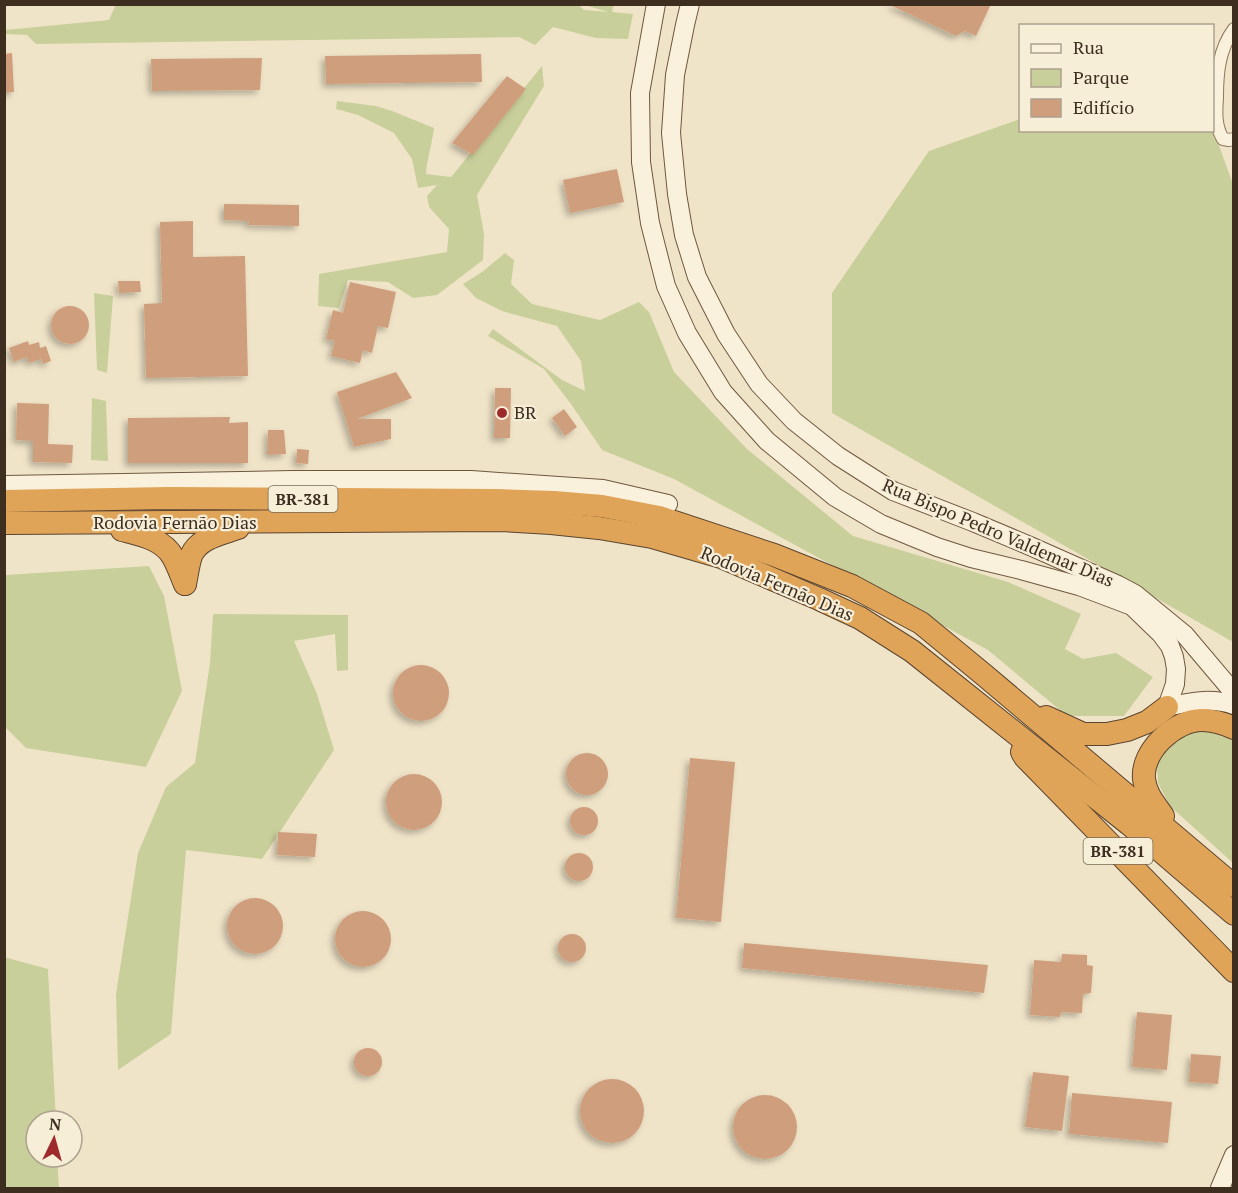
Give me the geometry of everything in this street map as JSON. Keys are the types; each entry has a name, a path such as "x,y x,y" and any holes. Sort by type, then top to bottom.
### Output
{"highway":[{"name":"Rodovia Fernão Dias","path":"4,501 180,498 497,500 602,506 659,517 774,555 852,586 921,623 1233,886"},
{"name":"BR-381","path":"668,504 712,520 774,555"},
{"name":"Rodovia Fernão Dias","path":"4,523 501,520 551,522 652,537 721,557 860,618 912,651 1137,830 1233,914"},
{"name":"BR-381","path":"97,523 148,537 162,544 172,555 185,584 191,557 198,545 214,536 255,522"},
{"name":"BR-381","path":"1015,701 1083,734 1107,734 1127,730 1147,722 1167,707"},
{"name":"BR-381","path":"1171,835 1162,815 1148,795 1144,777 1146,762 1163,738 1179,725 1200,720 1222,722 1233,728"},
{"name":"BR-381","path":"1008,727 1025,757 1233,971"}],"main road":[{"name":"Rua Bispo Pedro Valdemar Dias","path":"656,4 640,93 642,162 650,223 666,286 673,303 687,333 723,393 766,441 835,497 881,524 937,547 1079,586 1132,606 1161,634 1170,646 1174,657 1175,684 1167,707"},
{"name":"Rua Bispo Pedro Valdemar Dias","path":"690,4 675,75 671,133 684,235 697,277 726,334 759,384 794,421 837,456 893,491 1030,546 1135,594 1185,634 1233,693"},
{"name":"BR-381","path":"4,485 293,480 471,480 603,489 668,504"},
{"path":"1167,707 1194,701 1215,700 1233,705"},
{"path":"1220,1188 1233,1155"},
{"path":"1229,1188 1233,1178"}],"street":[{"path":"1233,29 1222,49 1217,70 1216,118 1223,139 1233,139"}],"green space":[{"path":"116,4 578,4 584,10 608,12 585,5 614,4 612,12 633,14 628,39 596,38 553,27 535,45 519,37 36,44 27,35 5,34 5,30 109,20"},
{"path":"542,66 544,86 477,195 484,234 483,260 437,295 413,298 388,282 348,280 339,308 318,306 319,274 447,252 449,229 429,207 427,196 437,185 418,188 412,159 394,133 358,115 336,109 337,101 376,106 434,128 426,174 451,177"},
{"path":"1019,119 1019,132 1214,132 1234,187 1233,642 832,413 832,293 929,151"},
{"path":"505,253 514,260 511,284 532,304 600,320 639,302 649,312 674,372 747,449 853,536 1008,582 1081,614 1065,649 1083,659 1116,653 1153,677 1124,716 1067,716 988,650 674,479 602,450 544,369 488,336 493,329 562,380 585,391 581,361 557,326 502,311 476,298 463,284"},
{"path":"94,293 113,296 107,373 97,370"},
{"path":"92,398 106,401 108,461 91,460"},
{"path":"149,566 164,596 182,691 146,767 26,748 5,727 5,575"},
{"path":"213,614 348,615 348,670 337,671 335,634 294,641 317,694 334,750 262,859 186,850 171,1034 118,1070 116,994 138,853 166,787 195,763 210,663"},
{"path":"1195,727 1233,733 1233,863 1170,806 1158,783 1157,767 1164,749"},
{"path":"4,957 48,969 55,1109 24,1109 24,1169 58,1169 59,1188 5,1188"}],"building":[{"path":"888,4 991,4 976,36 965,31 956,36"},
{"path":"12,53 14,92 4,93 4,54"},
{"path":"481,54 482,82 326,84 325,56"},
{"path":"262,58 260,90 152,91 151,59"},
{"path":"507,76 526,89 473,155 452,143"},
{"path":"617,169 624,202 570,213 563,180"},
{"path":"224,204 299,205 299,226 248,225 249,221 224,220"},
{"path":"193,221 193,257 245,256 248,376 146,378 144,304 162,303 160,222"},
{"path":"118,281 140,281 141,292 119,293"},
{"path":"350,282 396,292 388,328 378,326 372,353 363,350 360,363 331,356 335,341 326,339 333,310 343,313"},
{"path":"70,306 84,311 89,325 84,339 70,344 56,339 51,325 56,311"},
{"path":"28,341 29,345 39,342 40,348 46,346 51,361 43,364 41,359 29,363 27,357 14,362 9,348"},
{"path":"396,372 412,398 357,419 391,419 391,439 354,447 337,392"},
{"name":"BR","path":"495,388 511,388 510,438 494,438"},
{"path":"17,403 49,404 48,444 73,445 72,463 33,462 33,441 16,440"},
{"path":"564,409 577,427 565,436 552,418"},
{"path":"230,417 229,423 248,422 248,463 128,463 128,418"},
{"path":"268,430 284,430 286,454 267,454"},
{"path":"297,449 309,450 308,464 296,463"},
{"path":"421,665 432,667 441,673 447,682 449,693 447,704 441,713 432,719 421,721 410,719 401,713 395,704 393,693 395,682 401,673 410,667"},
{"path":"587,753 602,759 608,774 602,789 587,795 572,789 566,774 572,759"},
{"path":"690,758 735,762 721,922 676,918"},
{"path":"414,774 425,776 434,782 440,791 442,802 440,813 434,822 425,828 414,830 403,828 394,822 388,813 386,802 388,791 394,782 403,776"},
{"path":"584,807 594,811 598,821 594,831 584,835 574,831 570,821 574,811"},
{"path":"278,832 317,834 315,857 277,855"},
{"path":"579,853 589,857 593,867 589,877 579,881 569,877 565,867 569,857"},
{"path":"255,898 266,900 275,906 281,915 283,926 281,937 275,946 266,952 255,954 244,952 235,946 229,937 227,926 229,915 235,906 244,900"},
{"path":"363,911 383,919 391,939 383,959 363,967 343,959 335,939 343,919"},
{"path":"572,934 582,938 586,948 582,958 572,962 562,958 558,948 562,938"},
{"path":"744,943 988,965 984,993 742,968"},
{"path":"1062,954 1087,955 1087,965 1093,966 1091,993 1083,994 1082,1013 1061,1012 1060,1017 1030,1015 1034,960 1061,962"},
{"path":"1137,1012 1172,1015 1167,1070 1132,1067"},
{"path":"368,1048 378,1052 382,1062 378,1072 368,1076 358,1072 354,1062 358,1052"},
{"path":"1191,1054 1221,1056 1218,1084 1189,1082"},
{"path":"1033,1072 1069,1076 1062,1131 1025,1127"},
{"path":"612,1079 635,1088 644,1111 635,1134 612,1143 589,1134 580,1111 589,1088"},
{"path":"1072,1093 1172,1102 1168,1143 1069,1134"},
{"path":"765,1095 788,1104 797,1127 788,1150 765,1159 742,1150 733,1127 742,1104"}],"place":[{"name":"BR","path":"502,413"}]}
